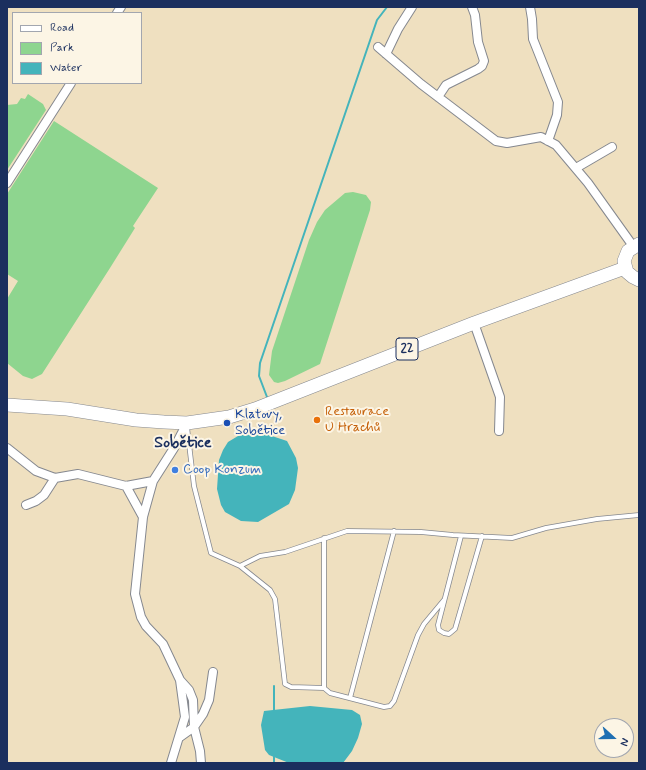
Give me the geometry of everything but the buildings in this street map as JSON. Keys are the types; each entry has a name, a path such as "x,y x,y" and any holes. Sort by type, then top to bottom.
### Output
{"main road":[{"path":"636,245 626,254 624,261 630,275 639,280"},
{"name":"22","path":"7,405 67,409 136,420 187,422 222,418 255,409 474,323 626,268"}],"street":[{"path":"386,54 398,29 412,7"},
{"path":"438,97 446,85 478,69 482,66 484,61 478,42 476,15 472,7"},
{"path":"530,7 533,40 558,102 557,115 548,141"},
{"path":"378,47 438,97 496,141 507,143 541,137 556,145 576,168 636,245"},
{"path":"7,183 70,84"},
{"path":"576,168 612,147"},
{"path":"474,323 500,397 499,431"},
{"path":"171,763 185,717 180,680 169,653 163,644 146,626 138,606 136,594 137,565 143,517 153,481 174,448 187,422"},
{"path":"7,448 36,471 55,478 78,474 126,486 153,481"},
{"path":"26,505 36,501 44,495 55,478"},
{"path":"126,486 143,517"},
{"path":"180,737 194,727 208,700 213,672"},
{"path":"180,680 189,690 193,700 194,727 200,751 201,763"}],"lane":[{"path":"187,422 194,486 212,553 240,566 270,590 275,599 285,684 291,687 324,688 330,693 384,707 390,706 394,701 421,629 444,600"},
{"path":"240,566 260,556 285,552 346,531 394,531 512,538 546,528 597,519 639,515"},
{"path":"350,698 394,531"},
{"path":"461,536 438,624 439,630 449,634 455,629 482,536"},
{"path":"324,538 324,688"}],"green space":[{"path":"28,94 43,104 46,110 7,170 7,105 17,104 21,98 25,99"},
{"path":"54,121 158,188 133,226 135,228 42,374 32,379 23,376 7,363 7,299 18,281 7,274 7,194"},
{"path":"353,192 366,195 371,202 370,210 320,364 285,381 278,383 274,382 269,375 272,351 309,240 317,222 325,210 345,193"}],"water":[{"path":"252,433 266,434 287,441 296,458 298,468 295,490 289,504 258,522 241,521 225,512 221,505 217,489 219,460 228,442 238,436"},
{"path":"310,706 352,710 360,715 362,724 358,738 352,751 343,763 289,763 269,755 265,750 261,725 264,711"}],"waterway":[{"path":"267,397 259,376 260,363 377,20 387,7"},
{"path":"274,686 274,712"},
{"path":"274,754 274,763"}],"place":[{"name":"Restaurace U Hrachů","path":"317,420"},
{"name":"Klatovy, Sobětice","path":"227,423"},
{"name":"Coop Konzum","path":"175,470"}],"district":[{"name":"Sobětice","path":"183,444"}]}
